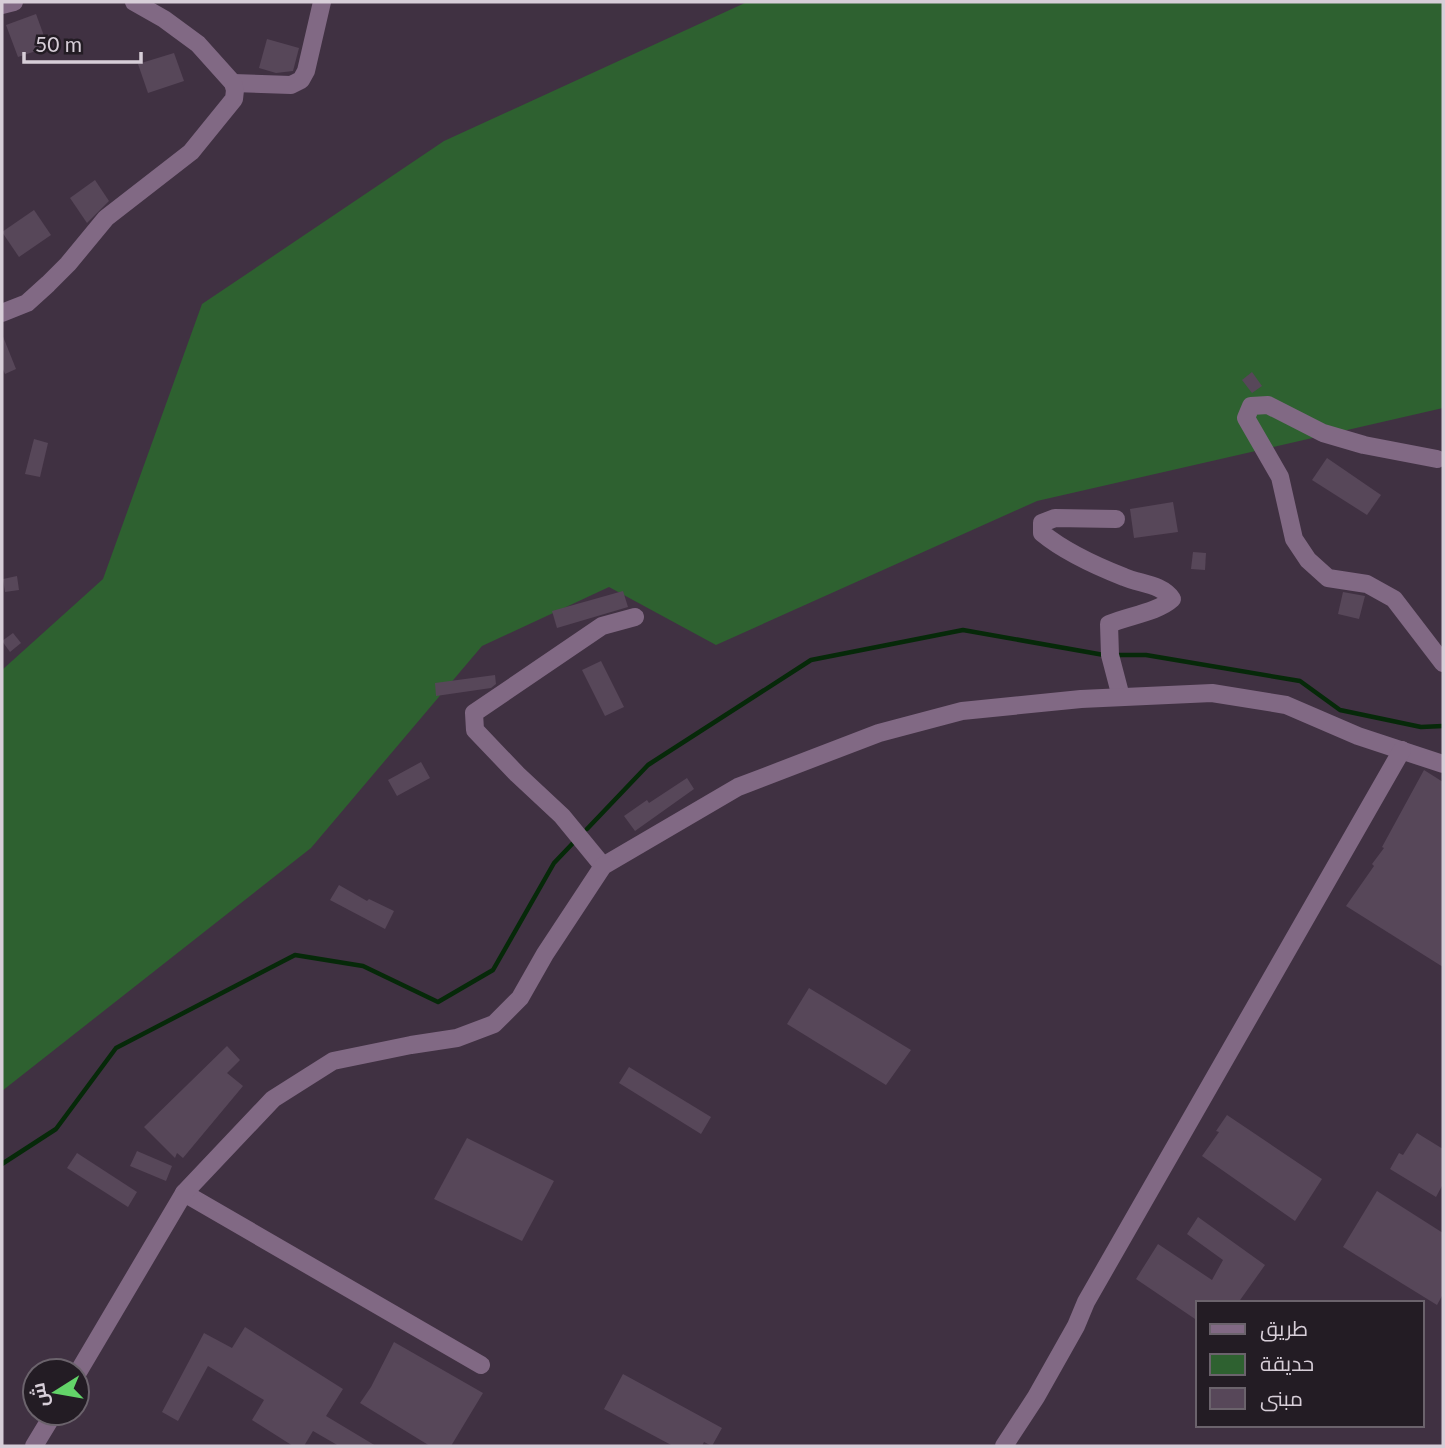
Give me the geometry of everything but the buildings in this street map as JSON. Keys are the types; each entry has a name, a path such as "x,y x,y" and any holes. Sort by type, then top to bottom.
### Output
{"street":[{"path":"2,5 15,2"},
{"path":"2,313 27,303 68,264 106,218 191,152 234,99 233,83 198,44 164,19 134,2"},
{"path":"233,83 291,85 301,80 306,71 322,2"},
{"path":"1437,459 1364,445 1323,433 1268,405 1251,406 1246,418 1280,477 1294,539 1308,560 1328,578 1367,584 1394,599 1443,663"},
{"path":"1116,519 1055,518 1042,523 1042,533 1125,578 1167,591 1172,599 1164,607 1108,624 1110,655 1121,697"},
{"path":"603,866 562,816 475,730 474,713 603,626 635,617"},
{"path":"87,1357 184,1192 273,1099 333,1061 457,1038 494,1024 520,998 545,954 603,866 737,787 879,733 962,711 1121,697 1212,693 1286,705 1359,736 1443,764"},
{"path":"1004,1446 1036,1397 1093,1290 1402,750"},
{"path":"184,1192 481,1365"},
{"path":"34,1446 46,1427"}],"green space":[{"path":"747,2 1443,2 1443,408 1037,501 716,645 609,587 482,646 311,848 2,1091 2,670 103,579 202,304 444,141"}],"waterway":[{"path":"587,829 648,765 811,660 963,630 1104,655"},
{"path":"1116,655 1146,655 1300,681 1340,710 1421,727 1443,726"},
{"path":"2,1164 56,1129 116,1048 295,955 363,966 438,1002 493,970 554,863 574,842"}]}
